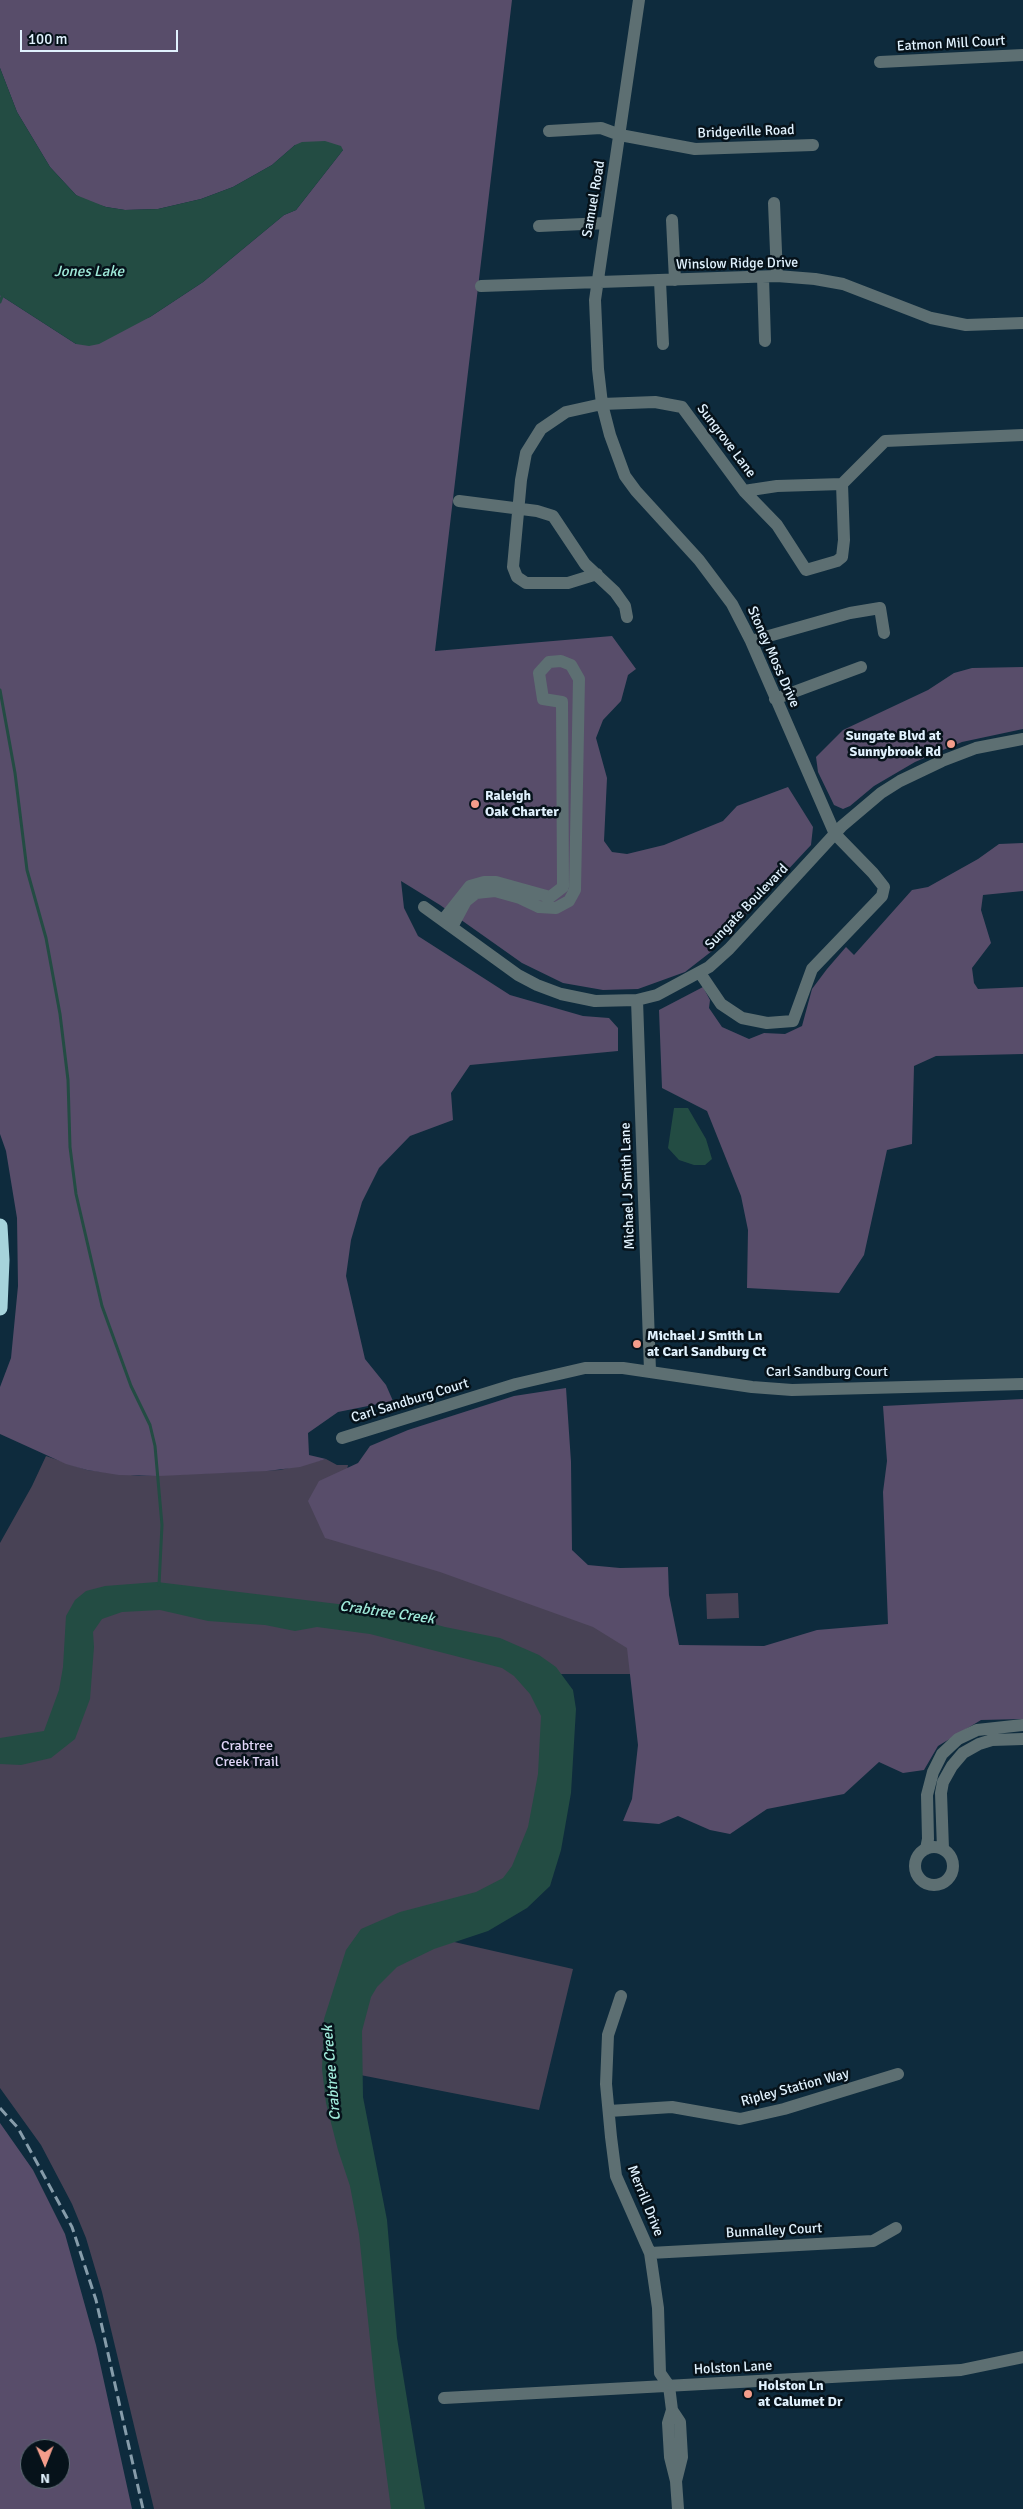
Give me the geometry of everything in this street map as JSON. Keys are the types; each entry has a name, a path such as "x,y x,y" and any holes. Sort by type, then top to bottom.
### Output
{"highway":[{"path":"0,1226 2,1260 0,1308"}],"street":[{"name":"Samuel Road","path":"602,404 597,351 596,282 620,135 639,0"},
{"name":"Eatmon Mill Court","path":"880,62 1023,55"},
{"name":"Bridgeville Road","path":"549,131 601,128 620,135 695,149 813,145"},
{"path":"774,202 777,276"},
{"path":"672,220 675,280"},
{"path":"539,226 605,223"},
{"name":"Winslow Ridge Drive","path":"481,286 777,276 815,278 844,284 940,320 966,325 1020,322"},
{"path":"763,277 765,341"},
{"path":"660,280 662,344"},
{"name":"Sungrove Lane","path":"598,574 568,582 534,584 521,581 513,567 518,508 526,453 541,429 566,412 602,404 655,402 682,408 744,491 777,486 842,484"},
{"name":"Stoney Moss Drive","path":"602,404 610,435 625,476 647,505 716,581 732,604 751,641 835,834"},
{"path":"744,491 777,525 806,570 836,561 842,557 844,540 842,484 885,441 1023,435"},
{"path":"459,501 547,512 553,516 585,564 598,574 625,606 627,617"},
{"path":"751,641 850,613 880,608 884,633"},
{"path":"561,660 571,665 579,679 575,890 569,901 556,908 538,907 520,898 495,891 476,894 447,923 470,886 484,882 496,882 550,897 563,887 562,702 543,700 540,673 549,662 561,660"},
{"path":"775,699 861,667"},
{"name":"Sungate Boulevard","path":"424,907 518,975 537,985 580,998 614,1002 637,1000 658,994 700,973 729,949 835,834 856,814 900,781 942,761 976,748 1023,739"},
{"path":"700,973 721,1004 742,1018 767,1023 793,1021 812,969 882,896 884,887 873,872 835,834"},
{"name":"Michael J Smith Lane","path":"637,1000 650,1371"},
{"name":"Carl Sandburg Court","path":"342,1438 550,1374 585,1368 623,1368 752,1387 792,1390 1023,1384"},
{"path":"926,1849 938,1847 943,1849 952,1859 952,1871 945,1882 932,1884 920,1878 916,1868 918,1857 926,1849 928,1839 927,1795 933,1772 942,1754 958,1739 977,1730 1023,1725"},
{"path":"943,1849 941,1793 943,1782 952,1766 964,1753 979,1744 992,1740 1023,1739"},
{"name":"Merrill Drive","path":"621,1996 608,2035 606,2084 616,2176 650,2253 658,2308 660,2373 668,2386 672,2410 668,2423 670,2456 676,2480 678,2509"},
{"name":"Ripley Station Way","path":"609,2111 672,2107 740,2120 784,2109 898,2074"},
{"name":"Bunnalley Court","path":"650,2253 873,2241 896,2228"},
{"name":"Holston Lane","path":"444,2398 964,2370 1023,2357"}],"green space":[{"name":"Crabtree Creek Trail","path":"46,1456 87,1470 139,1476 280,1470 326,1459 337,1465 348,1465 336,1523 627,1623 644,1674 553,1674 552,1861 419,1934 573,1969 539,2110 345,2072 411,2509 154,2509 102,2292 86,2238 72,2204 41,2145 0,2088 0,1543 32,1486"},
{"path":"738,1593 739,1618 707,1619 706,1594"}],"shaded area":[{"path":"0,0 512,0 435,651 612,636 636,669 628,675 621,701 603,720 596,738 607,778 604,841 612,852 627,854 664,845 723,821 737,806 788,787 813,827 811,845 712,951 685,972 638,989 603,990 563,983 522,963 440,905 401,881 404,908 418,936 510,995 583,1016 609,1018 618,1028 618,1051 470,1065 451,1093 453,1120 410,1136 379,1168 362,1202 351,1240 346,1276 365,1359 386,1385 393,1401 338,1412 308,1433 309,1455 326,1459 300,1467 267,1471 159,1476 119,1475 87,1470 66,1464 0,1434 0,1387 11,1358 18,1286 17,1218 6,1151 0,1134 0,295 76,344 150,317 203,282 284,215 296,210 343,150 295,145 272,165 233,187 201,199 158,209 125,210 86,201 76,195 50,167 17,112 0,68"},
{"path":"1023,667 1023,729 962,742 915,762 874,786 850,806 843,809 834,805 818,772 816,757 843,730 928,690 954,673 972,668"},
{"path":"1023,843 1023,891 983,895 981,910 991,943 972,968 974,983 978,989 1023,987 1023,1054 936,1056 914,1066 912,1144 887,1150 864,1255 839,1293 747,1288 748,1230 741,1196 707,1111 662,1088 659,1010 703,987 710,1000 709,1008 722,1027 749,1039 764,1033 785,1034 802,1026 812,989 846,947 854,955 912,890 928,887 978,859 999,844"},
{"path":"566,1388 571,1462 572,1550 588,1565 620,1568 668,1567 669,1595 679,1645 764,1646 817,1630 888,1624 883,1492 887,1461 883,1406 1023,1399 1023,1719 981,1720 938,1746 924,1770 903,1773 879,1762 844,1794 767,1809 730,1834 710,1830 678,1816 659,1824 623,1821 632,1799 638,1745 627,1648 593,1627 440,1572 325,1538 308,1501 319,1481 358,1463 370,1446 408,1430 514,1396"},
{"path":"0,2123 33,2170 65,2234 96,2345 132,2509 0,2509"}],"water":[{"name":"Jones Lake","path":"0,68 17,112 50,167 76,195 106,207 125,210 158,209 201,199 233,187 272,165 295,145 302,142 325,141 341,146 343,150 296,210 284,215 203,282 150,317 99,344 89,346 76,344 0,295"},
{"path":"674,1108 688,1108 706,1139 712,1159 705,1165 694,1165 679,1160 668,1148"},
{"name":"Crabtree Creek","path":"157,1582 379,1609 445,1627 500,1638 539,1655 556,1667 573,1690 576,1709 571,1793 561,1850 550,1886 527,1908 488,1931 434,1949 397,1967 377,1987 371,1997 362,2031 363,2097 387,2220 397,2338 425,2509 391,2509 375,2387 359,2234 350,2186 338,2150 326,2103 322,2069 324,2019 346,1950 361,1929 400,1912 476,1892 503,1878 512,1866 528,1827 538,1774 541,1716 530,1694 514,1676 502,1668 370,1634 317,1627 295,1631 265,1625 208,1621 160,1610 122,1612 102,1619 93,1632 94,1647 90,1699 75,1739 51,1758 21,1765 0,1764 0,1738 44,1731 59,1690 63,1667 66,1616 75,1600 86,1591 105,1586"}],"waterway":[{"path":"0,302 3,294"},
{"path":"0,690 15,773 27,870 46,938 60,1014 68,1080 70,1147 76,1194 102,1306 131,1386 150,1425 155,1446 162,1525 159,1585"}],"railway":[{"path":"0,2108 18,2128 72,2227 96,2300 143,2509"}],"place":[{"name":"Sungate Blvd at Sunnybrook Rd","path":"951,744"},
{"name":"Raleigh Oak Charter","path":"475,804"},
{"name":"Michael J Smith Ln at Carl Sandburg Ct","path":"637,1344"},
{"name":"Holston Ln at Calumet Dr","path":"748,2394"}]}
